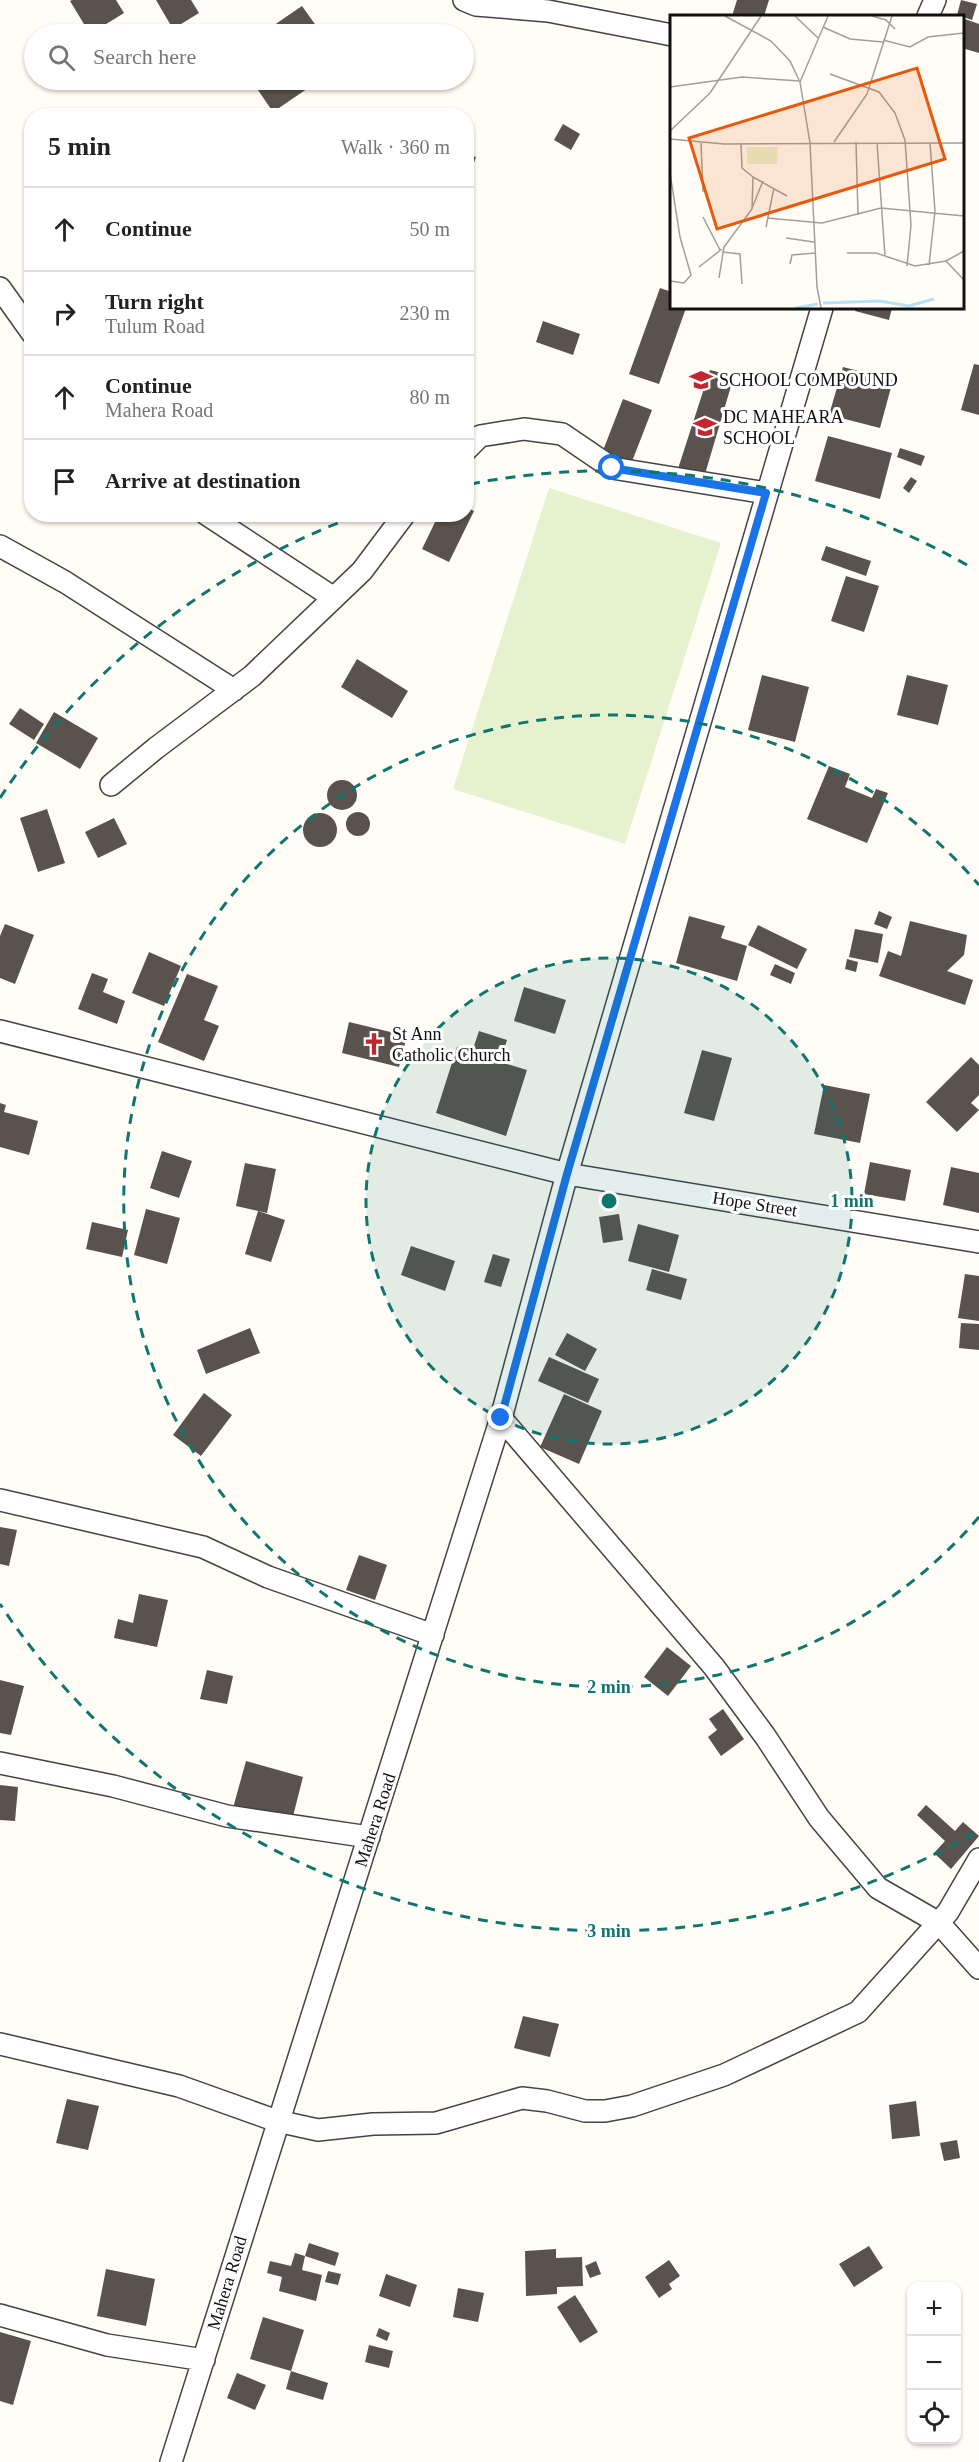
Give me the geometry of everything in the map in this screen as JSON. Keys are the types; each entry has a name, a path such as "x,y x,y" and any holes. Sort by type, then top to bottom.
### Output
{"street":[{"path":"464,0 476,5 548,11 670,35"},
{"path":"928,15 935,0"},
{"path":"0,288 24,322"},
{"name":"Mahera Road","path":"171,2462 501,1418 567,1174 822,309"},
{"path":"474,442 480,436 524,429 562,434 612,468 766,493"},
{"path":"218,522 334,598"},
{"path":"111,785 252,676 362,571 399,522"},
{"path":"0,546 65,582 234,690"},
{"name":"Hope Street","path":"0,1031 567,1174 979,1242"},
{"path":"501,1418 714,1667 765,1736 819,1818 878,1888 939,1923 979,1968"},
{"path":"0,1500 203,1548 268,1577 433,1635"},
{"path":"0,1763 112,1786 227,1816 369,1837"},
{"path":"0,2044 179,2086 278,2121 318,2130 373,2124 436,2123 522,2098 547,2101 585,2111 605,2111 632,2106 724,2075 858,2012 948,1912 979,1859"},
{"path":"0,2315 107,2345 204,2360"}],"green space":[{"path":"549,488 721,543 625,844 453,789"}],"building":[{"path":"116,0 124,13 106,24 84,24 70,1"},
{"path":"156,0 191,0 199,13 181,24 170,24"},
{"path":"737,0 769,0 764,15 732,15"},
{"path":"961,0 977,4 972,20 964,17 964,15 957,15"},
{"path":"302,6 315,24 276,24"},
{"path":"964,19 979,24 979,53 964,49"},
{"path":"258,90 305,90 279,108 270,108"},
{"path":"563,124 580,134 571,150 554,140"},
{"path":"660,288 670,291 670,309 686,309 659,384 629,374"},
{"path":"856,309 892,309 889,320 855,311"},
{"path":"543,321 580,334 573,355 536,342"},
{"path":"974,364 979,365 979,415 961,410"},
{"path":"843,367 893,380 880,428 829,415"},
{"name":"DC MAHEARA SCHOOL","path":"710,370 734,376 700,491 675,478"},
{"path":"623,399 652,410 631,464 602,453"},
{"path":"828,436 892,453 880,499 815,481"},
{"path":"900,448 925,456 921,466 897,457"},
{"path":"911,477 917,481 909,493 903,488"},
{"path":"435,522 469,522 449,562 422,549"},
{"path":"826,546 871,561 866,576 821,560"},
{"path":"846,576 879,586 864,632 831,621"},
{"path":"357,659 408,691 392,718 341,687"},
{"path":"762,675 809,687 795,742 748,730"},
{"path":"907,675 948,685 938,725 897,715"},
{"path":"20,708 44,724 34,740 9,724"},
{"path":"54,712 98,738 80,769 36,743"},
{"path":"829,766 850,774 845,787 872,798 876,789 888,793 867,843 807,819"},
{"path":"342,780 353,784 357,795 353,806 342,810 331,806 327,795 331,784"},
{"path":"47,809 65,863 38,872 20,818"},
{"path":"358,812 363,813 369,819 369,829 363,835 358,836 353,835 347,829 346,824 347,819 353,813"},
{"path":"320,813 332,818 337,830 332,842 320,847 308,842 303,830 308,818"},
{"path":"114,818 127,844 98,858 85,832"},
{"path":"879,911 892,917 887,929 874,924"},
{"path":"689,916 725,926 721,938 747,946 737,981 676,963"},
{"path":"910,921 967,935 964,955 947,971 973,980 965,1005 879,976 888,951 901,956"},
{"path":"5,924 34,935 15,984 0,978 0,936"},
{"path":"758,925 807,949 797,969 748,945"},
{"path":"855,929 883,934 878,963 849,957"},
{"path":"149,952 181,966 164,1006 132,993"},
{"path":"847,959 858,962 856,972 845,969"},
{"path":"775,964 795,973 791,984 770,975"},
{"path":"92,973 108,979 103,992 125,1001 117,1024 78,1009"},
{"path":"187,974 218,986 204,1020 219,1026 204,1061 158,1042"},
{"path":"524,987 566,1000 555,1034 514,1021"},
{"name":"St Ann Catholic Church","path":"349,1022 407,1036 399,1067 342,1053"},
{"path":"479,1031 507,1040 500,1062 527,1070 506,1136 436,1113 457,1047 472,1052"},
{"path":"702,1050 732,1058 714,1121 684,1113"},
{"path":"971,1057 979,1065 979,1095 971,1103 979,1110 957,1132 926,1102"},
{"path":"824,1085 870,1094 860,1143 814,1134"},
{"path":"0,1103 6,1105 4,1112 38,1121 29,1155 0,1147"},
{"path":"162,1151 192,1161 179,1198 150,1188"},
{"path":"870,1162 911,1170 905,1201 864,1194"},
{"path":"245,1163 276,1169 267,1213 236,1206"},
{"path":"951,1167 979,1173 979,1213 943,1205"},
{"path":"146,1209 180,1218 167,1264 134,1255"},
{"path":"258,1211 285,1220 271,1262 245,1254"},
{"path":"619,1214 623,1240 603,1243 599,1217"},
{"path":"92,1222 128,1230 122,1257 86,1249"},
{"path":"638,1224 679,1235 669,1272 628,1261"},
{"path":"411,1246 455,1261 445,1291 401,1275"},
{"path":"493,1254 510,1259 501,1287 484,1282"},
{"path":"652,1269 687,1279 681,1300 646,1290"},
{"path":"965,1274 979,1276 979,1321 958,1318"},
{"path":"961,1323 979,1324 979,1350 959,1348"},
{"path":"250,1328 260,1353 206,1374 197,1350"},
{"path":"567,1333 597,1349 585,1371 555,1355"},
{"path":"549,1357 599,1379 588,1403 538,1381"},
{"path":"204,1393 232,1415 201,1456 173,1435"},
{"path":"564,1394 602,1411 579,1464 540,1447"},
{"path":"0,1527 17,1530 9,1566 0,1564"},
{"path":"359,1555 387,1565 375,1600 346,1590"},
{"path":"139,1594 168,1600 157,1647 114,1638 118,1619 133,1623"},
{"path":"667,1647 691,1666 668,1696 644,1677"},
{"path":"207,1670 233,1676 227,1704 200,1699"},
{"path":"0,1680 24,1686 11,1735 0,1733"},
{"path":"723,1709 744,1739 721,1756 708,1737 717,1730 709,1719"},
{"path":"246,1761 303,1777 291,1824 233,1808"},
{"path":"0,1785 18,1787 15,1821 0,1820"},
{"path":"926,1805 955,1831 963,1822 979,1836 951,1869 934,1853 945,1841 917,1815"},
{"path":"523,2016 559,2024 550,2057 514,2048"},
{"path":"67,2099 99,2106 88,2150 56,2143"},
{"path":"916,2101 920,2136 892,2139 889,2105"},
{"path":"957,2140 960,2158 944,2161 940,2143"},
{"path":"309,2243 339,2253 335,2266 305,2256"},
{"path":"869,2246 883,2268 854,2287 839,2264"},
{"path":"556,2249 556,2258 582,2257 583,2286 557,2287 557,2294 526,2296 525,2251"},
{"path":"295,2253 305,2256 302,2270 322,2275 316,2301 279,2291 282,2277 267,2273 270,2261 291,2266"},
{"path":"669,2260 680,2276 669,2284 672,2289 659,2298 645,2277"},
{"path":"596,2261 601,2274 590,2278 585,2266"},
{"path":"106,2269 155,2279 146,2326 97,2316"},
{"path":"328,2271 341,2274 338,2285 325,2282"},
{"path":"386,2274 417,2285 410,2307 379,2296"},
{"path":"458,2288 484,2293 478,2322 453,2317"},
{"path":"575,2295 598,2332 580,2343 557,2307"},
{"path":"263,2317 304,2330 291,2371 250,2359"},
{"path":"379,2328 390,2333 387,2341 376,2336"},
{"path":"0,2332 31,2341 13,2405 0,2401"},
{"path":"369,2345 393,2351 389,2368 365,2362"},
{"path":"291,2371 328,2383 323,2400 286,2389"},
{"path":"237,2373 266,2385 255,2410 227,2398"}],"place":[{"name":"SCHOOL COMPOUND","path":"701,380"},
{"name":"DC MAHEARA SCHOOL","path":"705,427"},
{"name":"St Ann Catholic Church","path":"374,1044"}],"route":[{"path":"501,1418 567,1174 766,493 612,468"}]}
